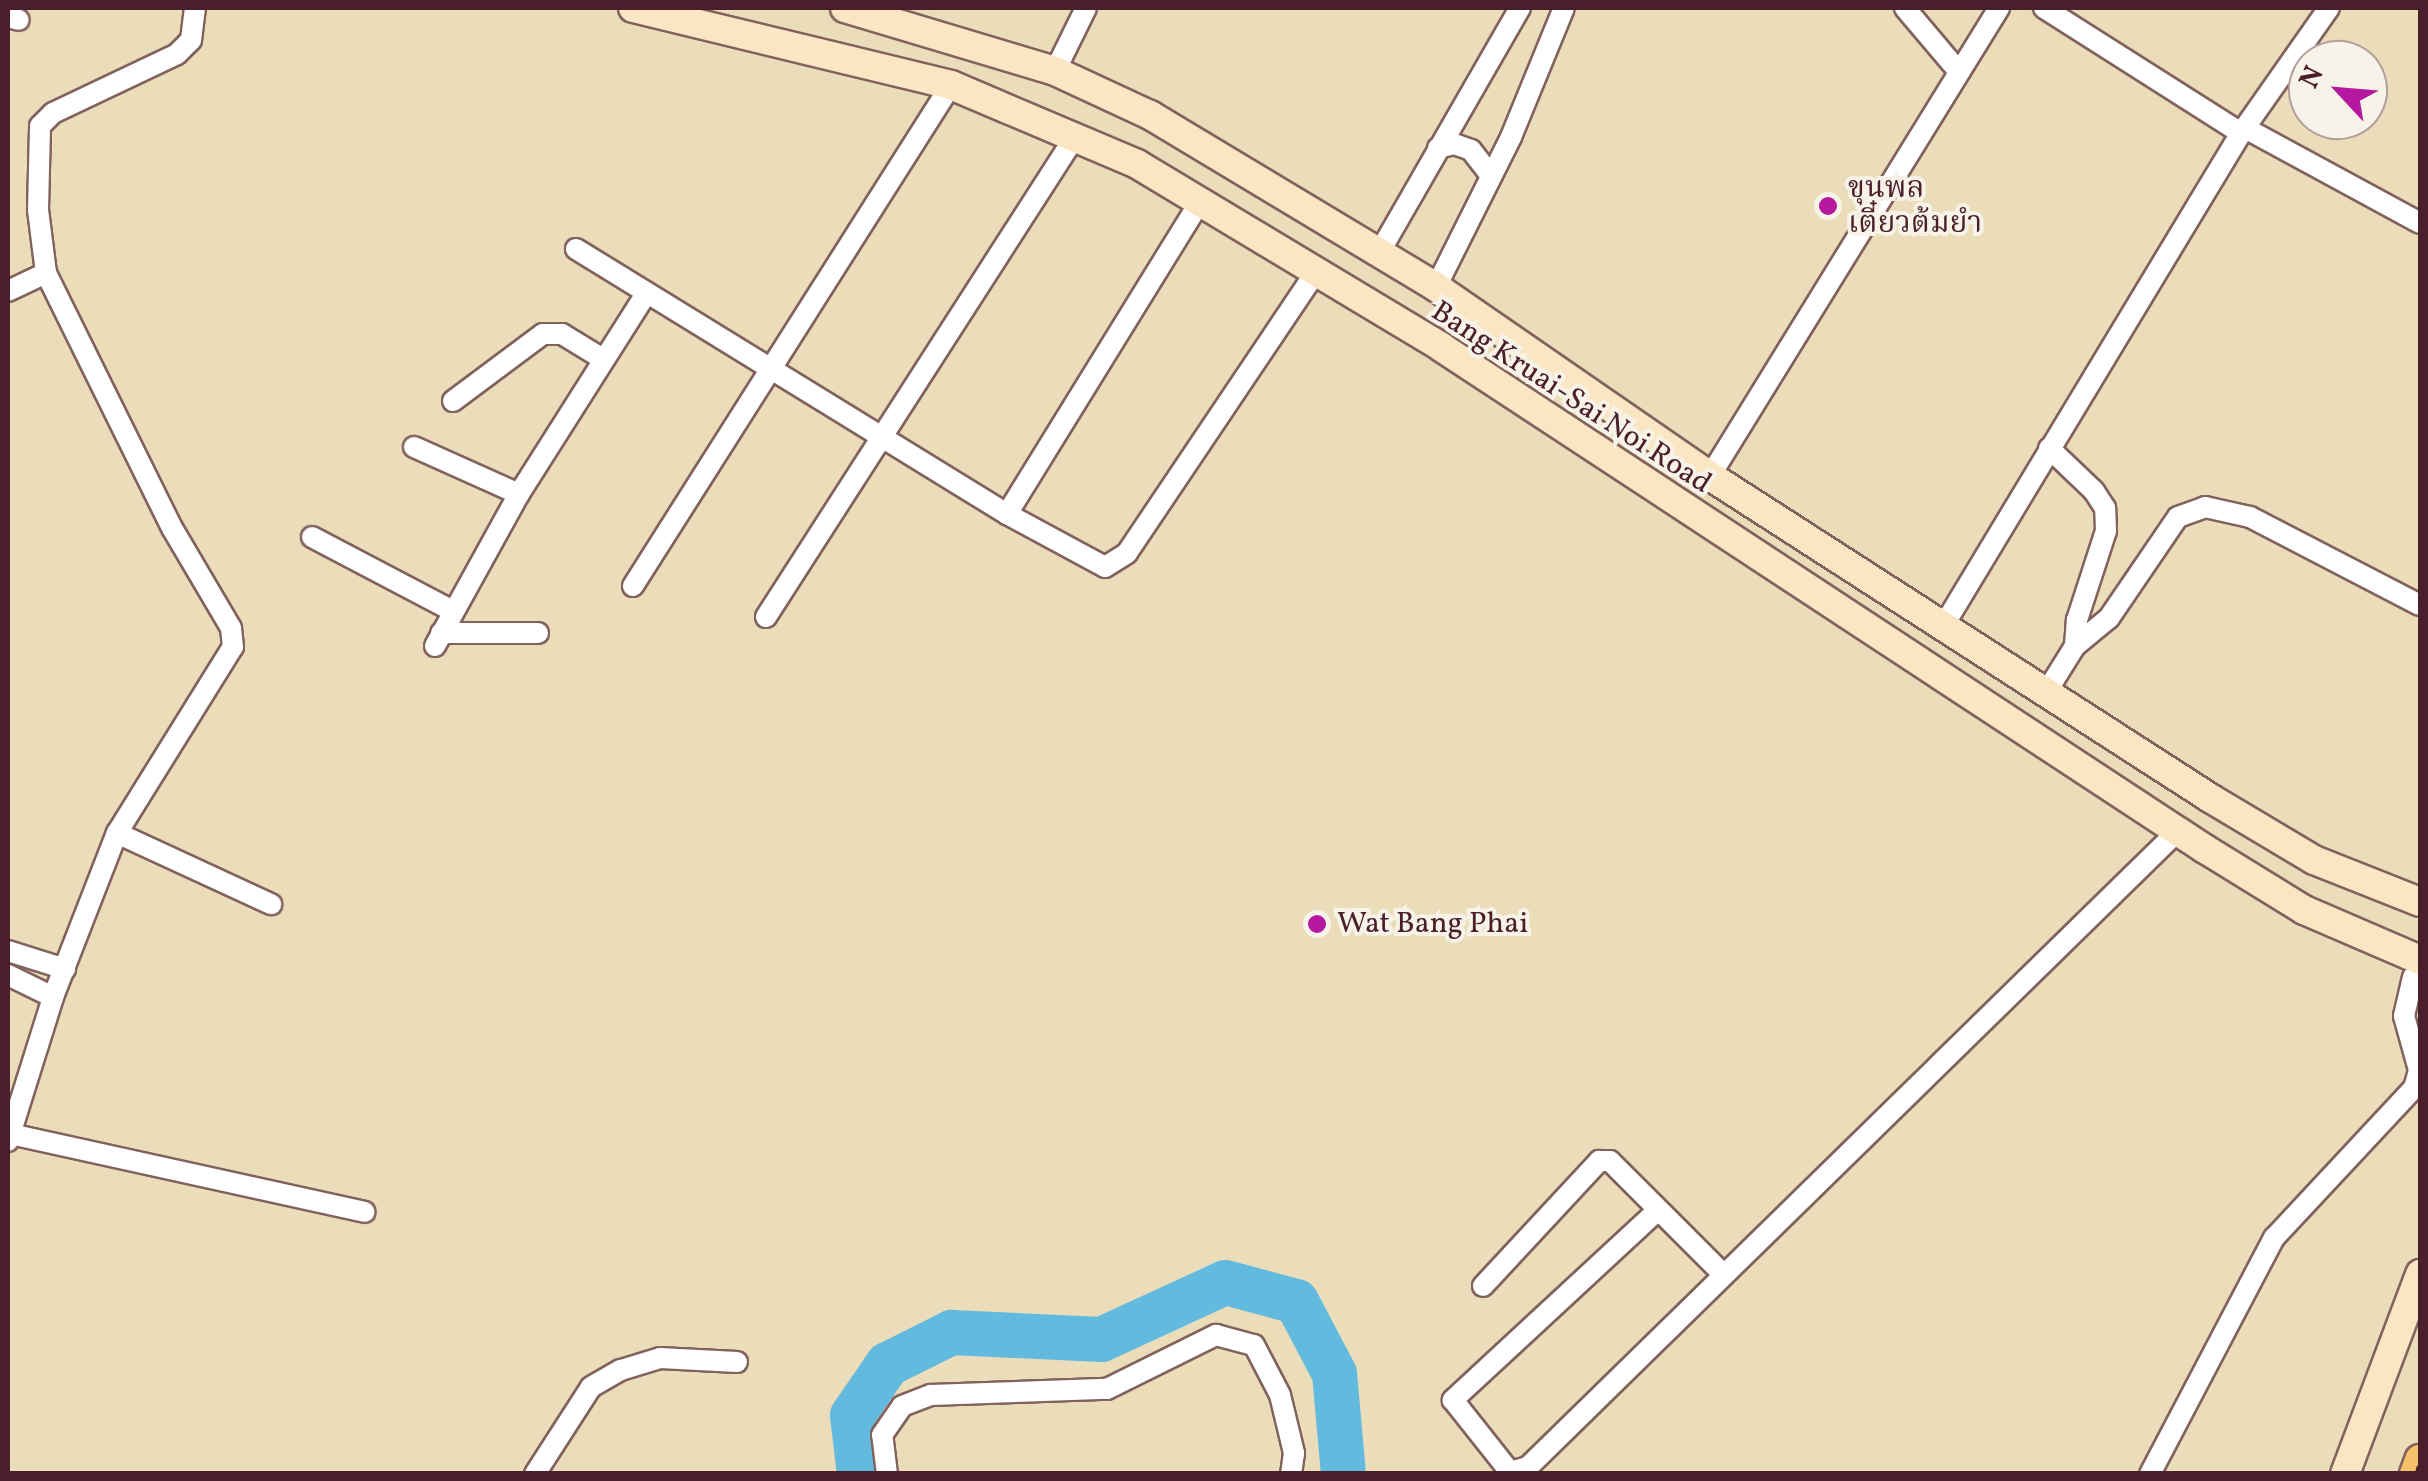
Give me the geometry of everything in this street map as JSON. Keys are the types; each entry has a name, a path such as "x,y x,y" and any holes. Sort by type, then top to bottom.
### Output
{"main road":[{"name":"Bang Kruai-Sai Noi Road","path":"633,8 950,85 1076,136 1200,202 1441,347 2176,832 2304,910 2388,948 2418,973"},
{"name":"Bang Kruai-Sai Noi Road","path":"845,8 1055,71 1150,115 1436,288 1710,476 2314,860 2420,902"},
{"path":"2345,1474 2420,1274"},
{"path":"2416,1474 2420,1460"}],"street":[{"path":"195,8 191,40 177,54 53,113 40,126 35,146 46,274 172,528 231,628 232,647 224,666 117,833 53,997 9,1137 365,1212"},
{"path":"1055,71 1086,8"},
{"path":"1379,253 1520,8"},
{"path":"1436,288 1491,176 1564,8"},
{"path":"1906,8 1959,72"},
{"path":"1710,476 1999,8"},
{"path":"2044,8 2243,130 2420,223"},
{"path":"1944,625 2243,130 2329,8"},
{"path":"633,586 950,85"},
{"path":"766,616 885,438 1003,242 1076,136"},
{"path":"1438,148 1454,144 1472,150 1491,176"},
{"path":"1008,514 1200,202"},
{"path":"576,249 1084,559 1115,564 1316,272"},
{"path":"8,291 46,274"},
{"path":"538,633 438,640 519,494 646,294"},
{"path":"453,401 543,334 562,334 602,358"},
{"path":"414,448 519,494"},
{"path":"2049,448 2105,508 2106,531 2077,620 2075,646"},
{"path":"2047,691 2075,646 2109,618 2178,517 2205,507 2250,517 2420,605"},
{"path":"312,537 453,611"},
{"path":"1658,1210 1453,1400 1510,1472 1531,1464 2176,832"},
{"path":"117,833 272,904"},
{"path":"8,950 65,969"},
{"path":"2150,1474 2274,1238 2296,1207 2414,1088 2419,1070 2404,1016 2418,973"},
{"path":"8,975 53,997"},
{"path":"1483,1286 1599,1161 1610,1161 1724,1275"},
{"path":"887,1474 882,1435 902,1406 931,1395 1108,1389 1216,1334 1254,1345 1280,1395 1294,1453 1292,1474"},
{"path":"535,1474 590,1387 621,1370 660,1358 737,1362"}],"waterway":[{"path":"859,1474 852,1415 887,1364 951,1332 1101,1339 1225,1282 1296,1301 1334,1373 1343,1474"}],"railway":[{"path":"2419,1474 2420,1469"}],"place":[{"name":"ขุนพล เตี๋ยวต้มยำ","path":"1828,206"},
{"name":"Wat Bang Phai","path":"1317,924"}]}
